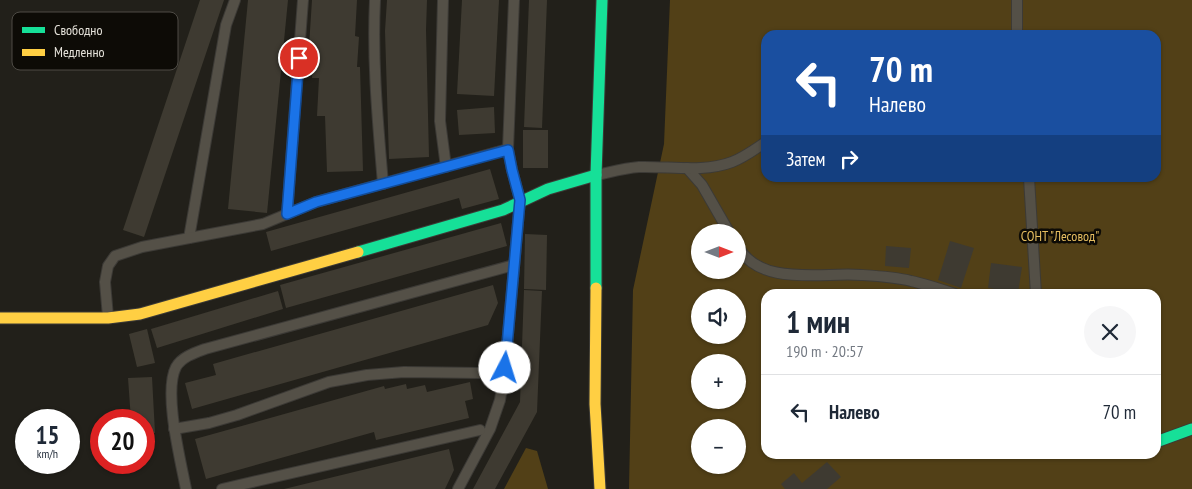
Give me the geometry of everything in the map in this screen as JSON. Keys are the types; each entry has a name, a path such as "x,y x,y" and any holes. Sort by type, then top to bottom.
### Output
{"street":[{"path":"600,489 595,404 596,175 602,0"},
{"path":"0,318 108,318 140,314 494,213 548,188 596,175"},
{"path":"1161,440 1192,429"}],"lane":[{"path":"189,238 226,26 235,0"},
{"path":"287,214 303,0"},
{"path":"375,0 373,34 382,184"},
{"path":"443,0 440,121 446,166"},
{"path":"458,489 490,429 500,400 505,368 520,200 508,150 514,0"},
{"path":"1017,0 1017,30"},
{"path":"596,175 638,167 687,168 716,166 732,162 761,145"},
{"path":"108,318 106,282 108,266 115,256 142,247 263,224 316,202 508,150"},
{"path":"687,168 702,185 724,224"},
{"path":"1028,182 1036,289"},
{"path":"746,259 757,267 785,275 868,276 910,281 937,289"},
{"path":"186,489 174,429 172,386 176,367 187,356 205,349 514,265"},
{"path":"174,429 237,415 329,382 367,375 404,372 480,373 505,368"},
{"path":"222,489 480,430"}],"green space":[{"name":"СОНТ \"Лесовод\"","path":"670,0 1192,0 1192,489 629,489 633,290 664,144"},
{"path":"526,448 537,451 548,489 504,489"}],"building":[{"path":"200,0 224,0 144,237 123,230"},
{"path":"248,0 288,0 267,213 228,209"},
{"path":"312,0 357,0 355,36 359,37 357,67 360,67 363,171 327,172 325,116 317,116 319,78 312,78 313,62 308,62"},
{"path":"387,0 427,0 429,157 389,159 385,31"},
{"path":"462,0 499,0 494,96 457,94"},
{"path":"529,0 547,0 542,128 524,127"},
{"path":"494,107 495,133 459,135 457,110"},
{"path":"523,130 548,130 548,168 523,168"},
{"path":"490,169 499,199 462,209 459,198 271,251 266,232"},
{"path":"501,223 507,246 286,308 280,285"},
{"path":"525,234 547,235 546,290 524,289"},
{"path":"950,241 974,248 961,288 938,280"},
{"path":"886,246 911,248 909,268 885,266"},
{"path":"991,263 1022,267 1019,289 988,288"},
{"path":"493,285 498,303 488,325 192,409 185,383 216,375 213,364"},
{"path":"524,290 542,291 537,412 495,489 473,489 520,402"},
{"path":"278,291 283,309 157,348 151,329"},
{"path":"147,329 155,363 137,367 129,334"},
{"path":"152,377 154,409 130,409 128,378"},
{"path":"470,382 473,399 465,401 469,418 376,440 374,432 206,479 195,439 384,386 385,389 406,384 407,389 425,385 427,392"},
{"path":"449,449 454,470 445,489 284,489"},
{"path":"827,462 841,477 827,489 785,489 781,484 794,473 802,483"}],"traffic: fast":[{"path":"596,288 596,175 602,0"},
{"path":"358,252 503,210 548,189 596,175"},
{"path":"1161,440 1192,429"}],"traffic: slow":[{"path":"0,318 108,318 140,314 358,252"},
{"path":"596,288 595,404 600,489"}],"route":[{"path":"299,58 287,214 316,202 508,150 520,200 505,368"}]}
